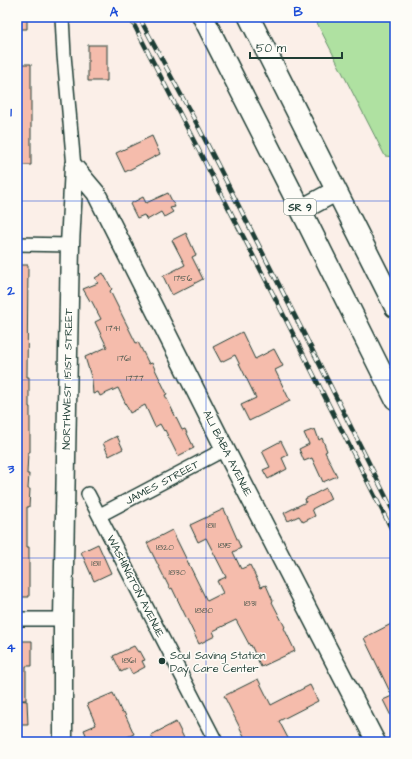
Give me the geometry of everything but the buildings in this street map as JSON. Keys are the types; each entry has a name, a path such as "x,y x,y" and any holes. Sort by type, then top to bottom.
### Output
{"main road":[{"name":"SR 9","path":"203,17 395,399"},
{"path":"249,17 395,307"},
{"path":"301,210 336,191"}],"street":[{"name":"NORTHWEST 151ST STREET","path":"62,17 74,167 70,245 63,619 63,742"},
{"name":"ALI BABA AVENUE","path":"74,167 96,193 225,449 376,742"},
{"path":"17,244 70,245"},
{"name":"JAMES STREET","path":"100,515 225,449"},
{"name":"WASHINGTON AVENUE","path":"88,494 216,742"},
{"path":"17,619 63,619"}],"green space":[{"path":"314,17 395,17 395,157 385,156"}],"railway":[{"path":"130,17 273,294 395,536"},
{"path":"139,17 199,128 395,515"}],"place":[{"name":"Soul Saving Station Day Care Center","path":"162,661"}]}
